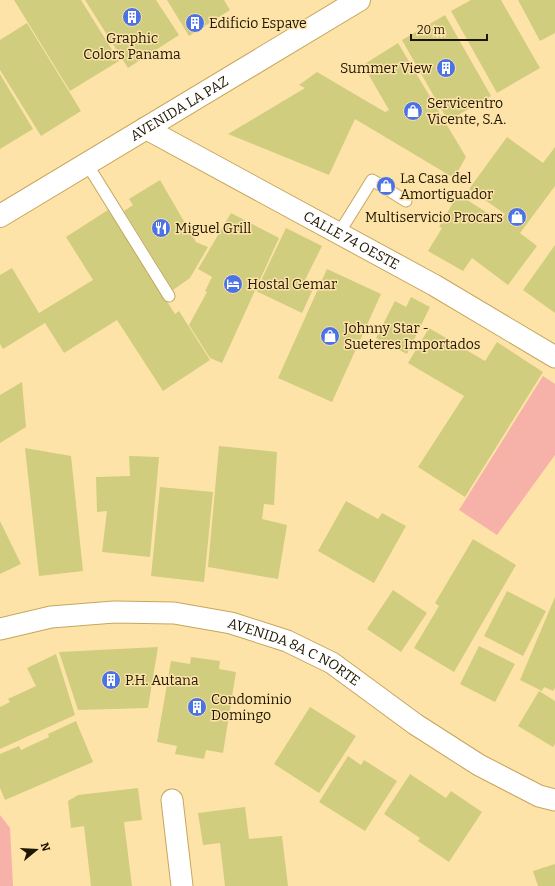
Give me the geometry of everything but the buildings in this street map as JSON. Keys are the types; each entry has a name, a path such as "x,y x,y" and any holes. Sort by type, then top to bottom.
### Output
{"main road":[{"name":"AVENIDA LA PAZ","path":"0,216 359,0"}],"street":[{"name":"CALLE 74 OESTE","path":"145,128 434,285 555,357"},
{"name":"AVENIDA 8A C NORTE","path":"0,629 51,617 114,612 174,613 238,625 286,641 332,663 415,724 479,765 539,796 555,800"},
{"path":"172,800 182,886"}],"lane":[{"path":"87,164 169,296"},
{"path":"339,234 372,180 406,201"}],"shaded area":[{"path":"543,376 555,384 555,455 497,535 459,510"},
{"path":"0,815 10,828 13,886 0,886"}],"place":[{"name":"Graphic Colors Panama","path":"132,17"},
{"name":"Edificio Espave","path":"195,23"},
{"name":"Summer View","path":"446,68"},
{"name":"Servicentro Vicente, S.A.","path":"413,111"},
{"name":"La Casa del Amortiguador","path":"386,186"},
{"name":"Multiservicio Procars","path":"517,217"},
{"name":"Miguel Grill","path":"161,228"},
{"name":"Hostal Gemar","path":"233,284"},
{"name":"Johnny Star - Sueteres Importados","path":"330,336"},
{"name":"P.H. Autana","path":"111,680"},
{"name":"Condominio Domingo","path":"197,707"}]}
